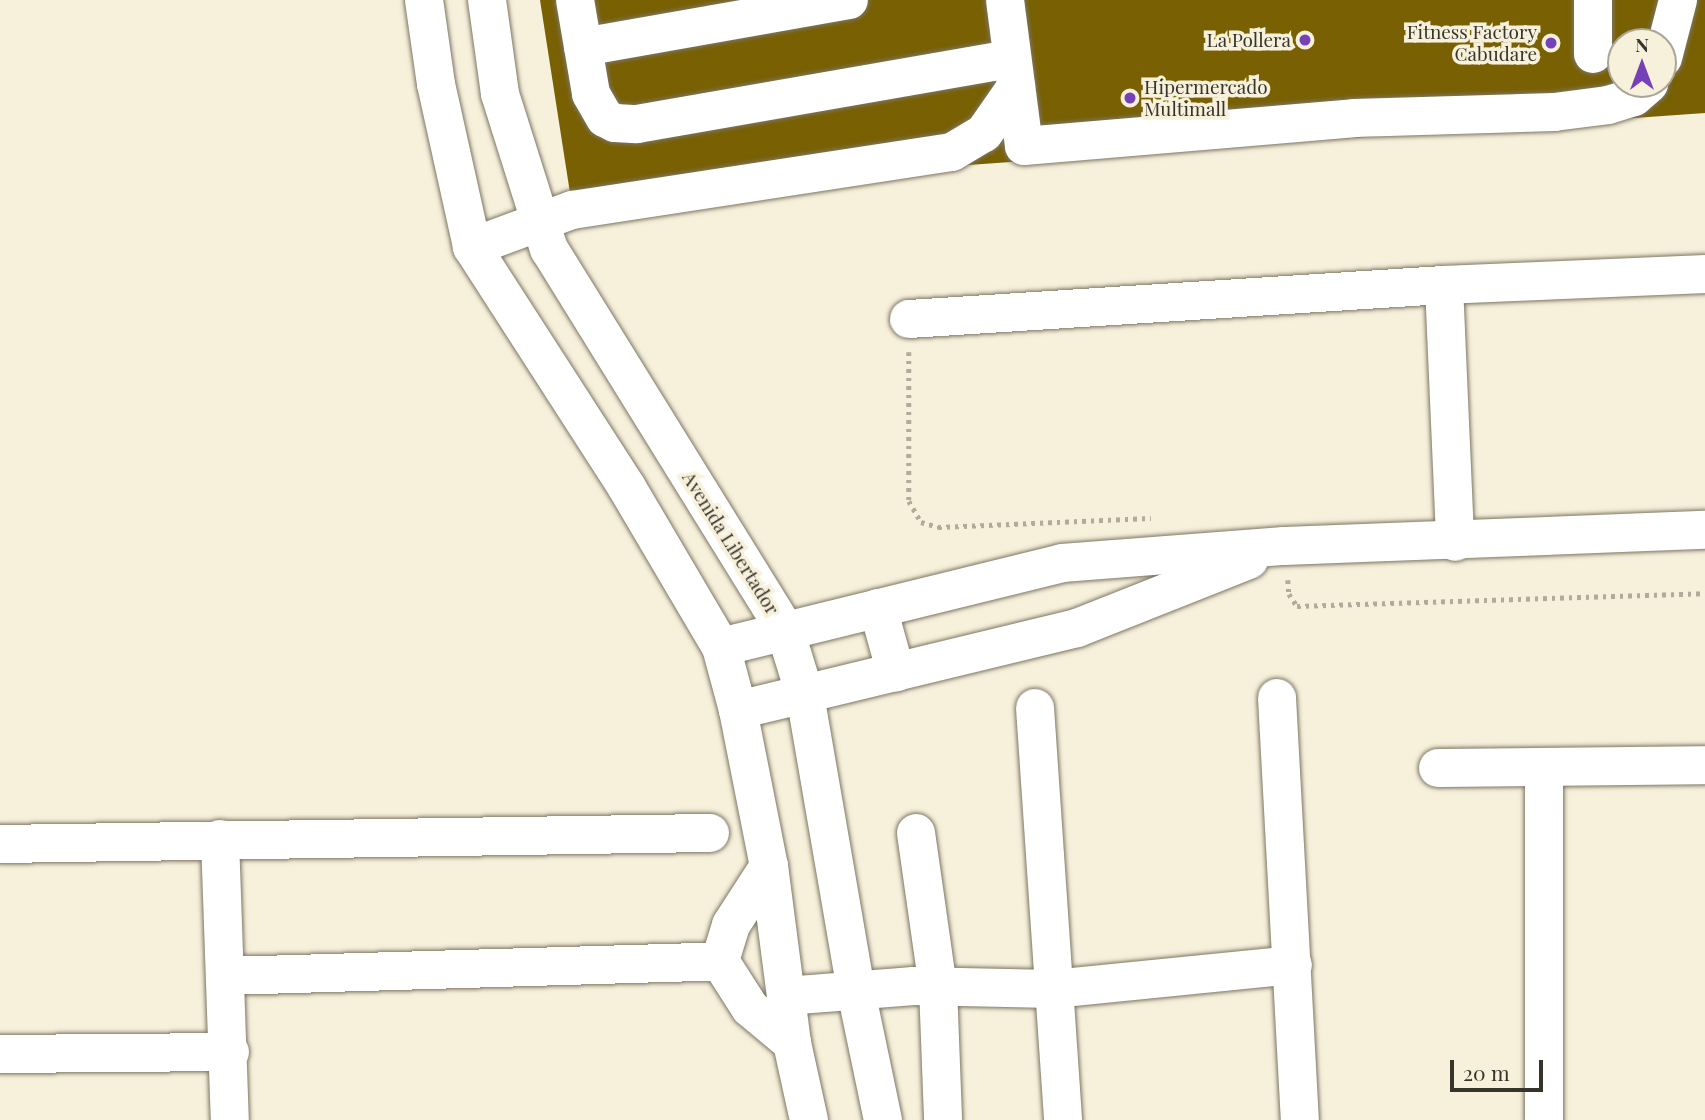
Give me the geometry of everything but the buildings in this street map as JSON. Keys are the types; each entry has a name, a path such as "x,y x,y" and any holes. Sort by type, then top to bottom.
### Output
{"street":[{"path":"424,0 436,85 472,247 626,485 721,648 738,710 769,866 792,1043 809,1120"},
{"name":"Avenida Libertador","path":"487,0 500,94 549,249 785,630 805,695 856,990 883,1120"},
{"path":"575,0 598,109 615,123 627,124 1014,73"},
{"path":"583,47 849,0"},
{"path":"1005,0 1024,145 1354,118 1554,112 1608,105 1631,98"},
{"path":"1593,0 1593,54"},
{"path":"1671,28 1678,0"},
{"path":"472,247 572,210 953,152 984,133 1014,73"},
{"path":"909,319 1444,285 1705,274"},
{"path":"1444,285 1455,542"},
{"path":"721,648 1062,563 1284,545 1455,542 1705,530"},
{"path":"738,710 1077,628 1284,545"},
{"path":"878,608 896,673"},
{"path":"1277,698 1300,1120"},
{"path":"1035,708 1063,1120"},
{"path":"1438,768 1705,765"},
{"path":"1544,767 1544,1120"},
{"path":"0,844 710,833"},
{"path":"916,833 938,988 943,1120"},
{"path":"220,839 230,1052 230,1120"},
{"path":"769,866 731,925 720,961 750,1008 792,1043"},
{"path":"227,976 720,961"},
{"path":"786,996 856,990 1052,989 1293,965"},
{"path":"0,1054 230,1052"}],"path":[{"path":"909,319 909,500 921,522 938,527 1160,518"},
{"path":"1284,545 1289,594 1297,606 1705,593"}],"place":[{"name":"La Pollera","path":"1305,40"},
{"name":"Fitness Factory Cabudare","path":"1551,43"},
{"name":"Hipermercado Multimall","path":"1130,98"}]}
